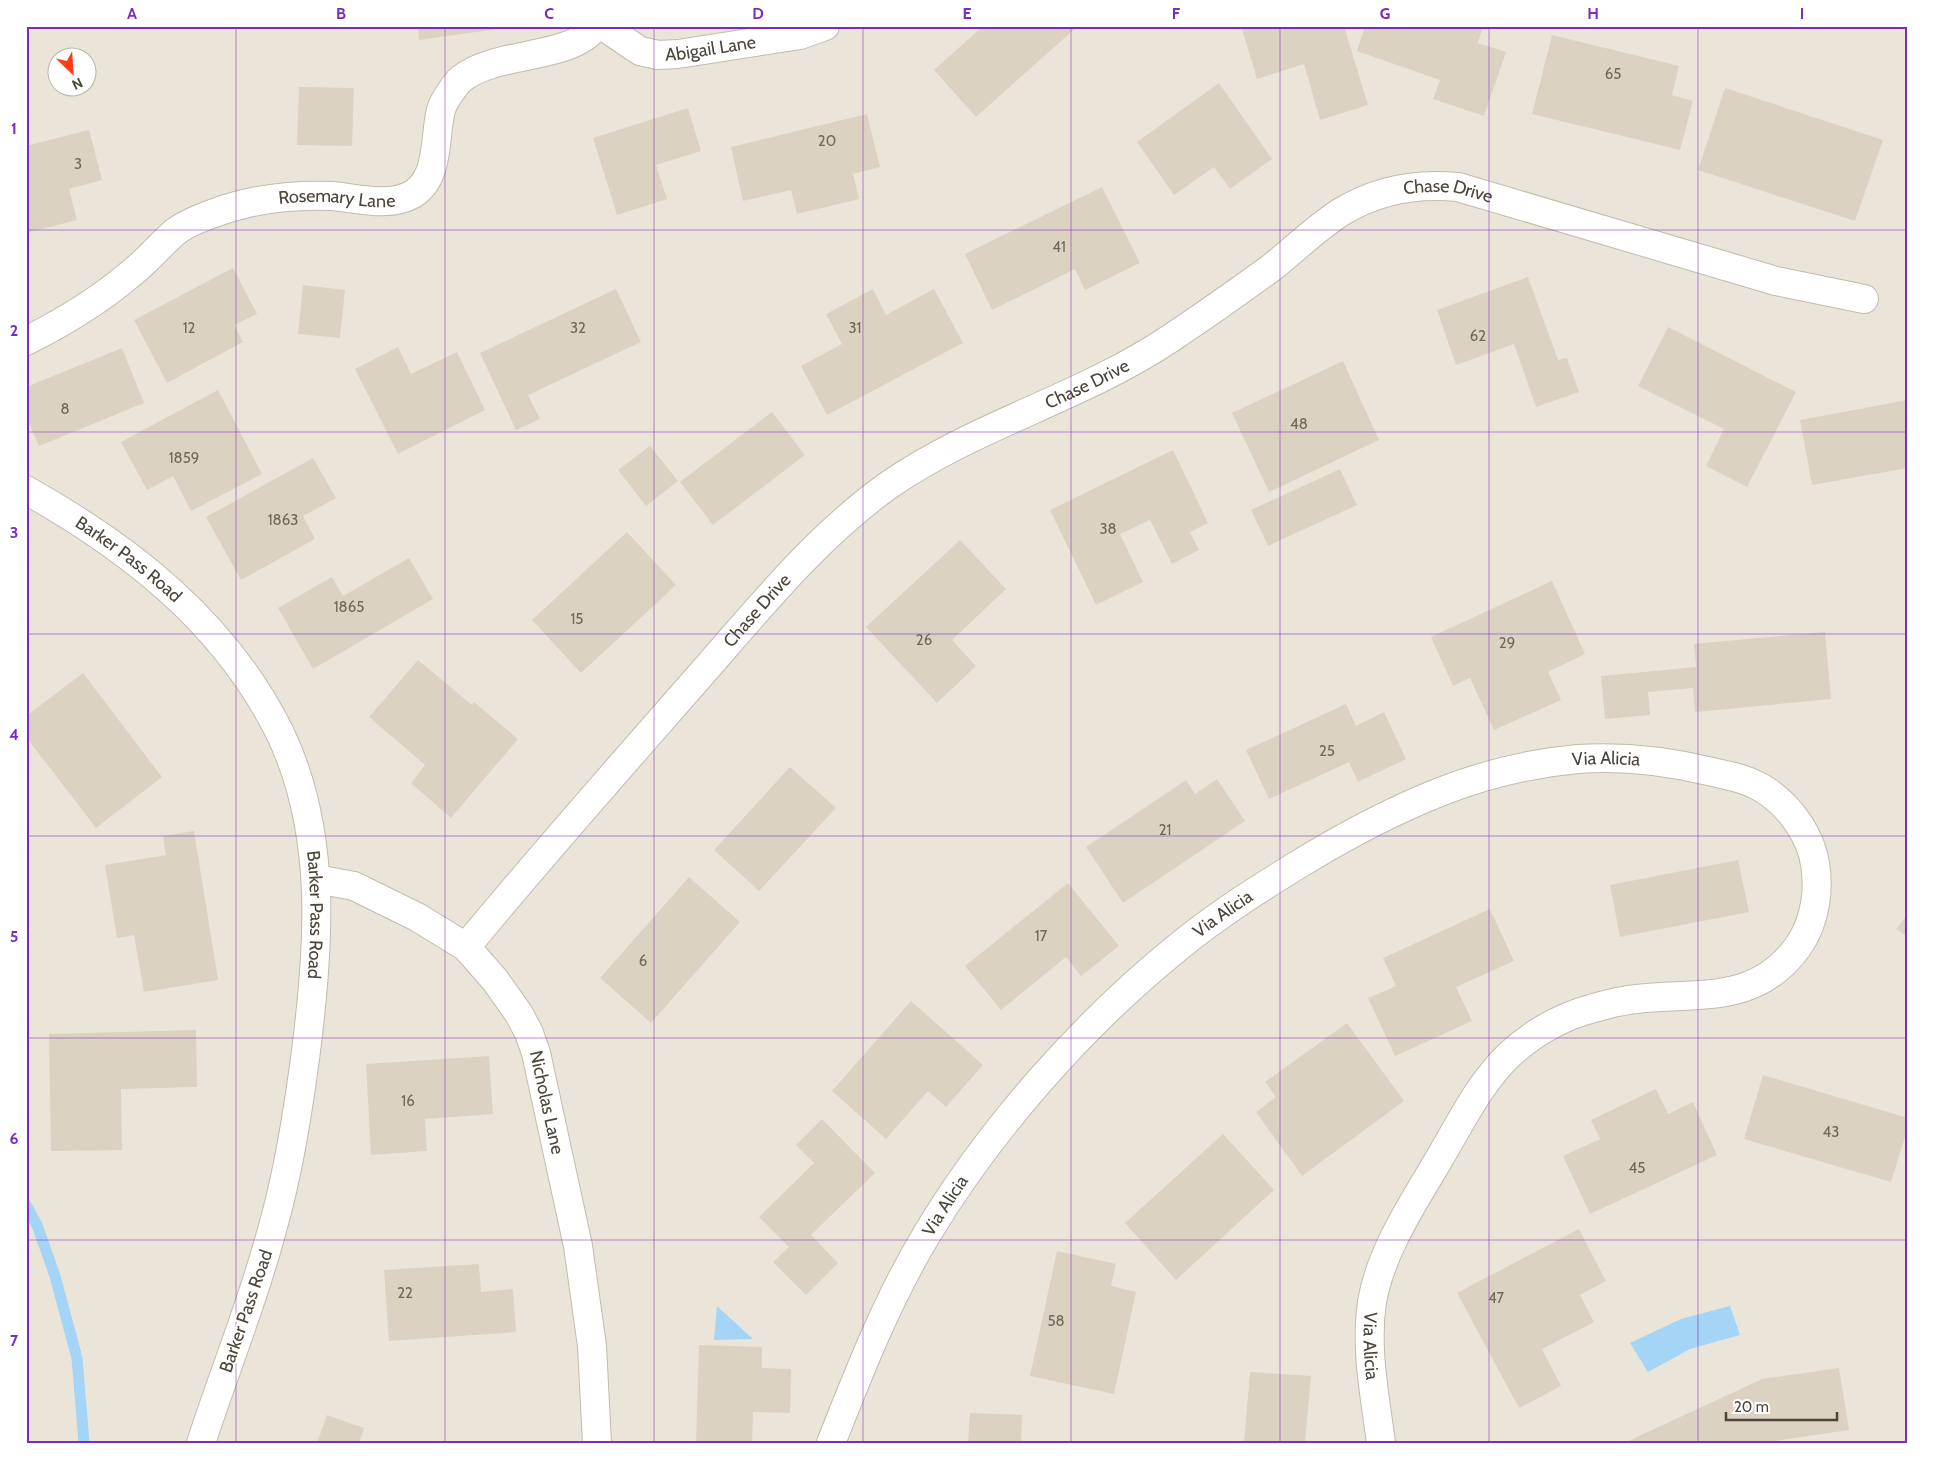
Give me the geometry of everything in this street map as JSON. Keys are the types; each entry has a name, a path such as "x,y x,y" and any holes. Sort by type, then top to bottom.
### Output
{"street":[{"name":"Rosemary Lane","path":"26,341 82,310 128,276 177,231 212,214 248,203 299,197 331,196 390,201 413,194 427,181 433,163 442,108 460,79 484,67 571,44 585,37 596,26"},
{"name":"Abigail Lane","path":"603,26 640,51 658,55 678,54 800,36 825,26"},
{"name":"Chase Drive","path":"466,947 543,854 760,607 824,539 886,488 934,457 1112,372 1168,340 1270,268 1341,212 1373,196 1406,187 1441,185 1458,187 1776,281 1864,299"},
{"name":"Barker Pass Road","path":"26,490 75,518 155,576 217,638 240,667 280,734 298,782 311,841 316,879 317,931 311,1008 297,1115 287,1172 264,1257 201,1443"},
{"name":"Via Alicia","path":"831,1443 878,1326 926,1235 973,1164 1015,1110 1095,1021 1178,947 1252,893 1352,832 1442,791 1512,770 1574,760 1616,758 1678,764 1736,777 1758,786 1777,799 1793,816 1806,836 1814,858 1817,881 1816,904 1809,927 1798,947 1782,965 1764,979 1744,989 1720,994 1635,999 1596,1007 1561,1019 1524,1043 1507,1057 1478,1092 1391,1241 1373,1297 1368,1348 1381,1443"},
{"name":"Nicholas Lane","path":"316,879 354,886 417,917 466,947 519,1014 529,1033 536,1053 578,1246 592,1346 597,1443"}],"shaded area":[{"path":"26,26 1908,26 1908,1443 26,1443"}],"water":[{"path":"717,1306 753,1339 714,1340"},
{"path":"1730,1306 1740,1335 1690,1349 1648,1372 1630,1343 1681,1319"}],"building":[{"path":"418,26 512,26 512,27 419,40"},
{"path":"983,26 1078,26 976,117 934,70"},
{"path":"1241,26 1344,26 1368,105 1320,120 1304,64 1257,79"},
{"path":"1365,26 1472,26 1482,30 1478,43 1506,52 1484,116 1433,99 1440,80 1357,51"},
{"path":"1552,35 1679,66 1672,95 1693,101 1680,150 1532,114"},
{"path":"1219,83 1272,159 1230,189 1214,167 1174,195 1137,142"},
{"path":"299,87 354,88 352,146 297,145"},
{"path":"1725,88 1883,140 1855,221 1698,170"},
{"path":"688,108 701,151 656,165 667,199 617,215 593,138"},
{"path":"867,114 880,167 853,174 859,199 797,214 791,190 743,201 731,147"},
{"path":"89,130 102,180 69,189 77,220 26,233 26,146"},
{"path":"1102,187 1140,263 1085,290 1075,269 992,310 965,254"},
{"path":"233,268 257,314 234,325 243,342 167,383 134,320"},
{"path":"1528,277 1558,360 1567,358 1579,392 1536,407 1514,344 1456,365 1437,310"},
{"path":"303,285 345,290 340,338 298,334"},
{"path":"616,289 641,342 528,395 540,419 516,430 480,353"},
{"path":"873,289 886,315 934,289 963,343 827,415 801,366 842,344 826,314"},
{"path":"1668,327 1796,392 1747,487 1706,466 1724,429 1638,386"},
{"path":"398,347 411,374 457,352 485,410 398,454 355,369"},
{"path":"122,348 144,403 39,446 26,416 26,387"},
{"path":"1343,361 1379,440 1269,492 1232,413"},
{"path":"218,390 262,474 191,511 173,476 147,490 121,442"},
{"path":"1908,400 1908,468 1812,485 1800,420"},
{"path":"772,412 805,455 713,525 680,482"},
{"path":"650,446 678,481 646,506 618,470"},
{"path":"1173,450 1208,523 1190,532 1199,550 1172,564 1150,520 1120,534 1143,582 1096,605 1050,510"},
{"path":"313,458 336,498 303,516 315,539 241,580 206,517"},
{"path":"1340,469 1357,505 1268,546 1251,510"},
{"path":"627,532 676,585 581,673 532,620"},
{"path":"960,540 1006,589 952,640 976,666 937,703 866,627"},
{"path":"409,558 433,599 313,669 278,608 332,577 343,596"},
{"path":"1552,581 1585,654 1548,672 1561,700 1494,730 1470,678 1453,686 1431,637"},
{"path":"1825,632 1831,699 1695,712 1693,688 1648,692 1650,715 1605,719 1601,676 1696,667 1694,644"},
{"path":"418,660 472,705 474,702 518,739 451,818 411,783 425,765 369,717"},
{"path":"83,673 162,777 96,828 26,737 26,716"},
{"path":"1346,704 1356,726 1384,712 1406,759 1358,782 1349,762 1269,799 1246,750"},
{"path":"790,767 836,808 759,891 714,850"},
{"path":"1217,779 1245,821 1123,903 1086,847 1186,780 1195,794"},
{"path":"194,831 218,980 144,992 134,935 117,938 105,865 166,855 163,836"},
{"path":"1738,860 1749,912 1620,937 1610,885"},
{"path":"689,877 740,922 651,1023 600,978"},
{"path":"1068,883 1119,946 1081,976 1066,957 1001,1010 965,966"},
{"path":"1490,909 1514,961 1456,987 1472,1021 1395,1056 1368,998 1396,986 1383,958"},
{"path":"1908,914 1908,937 1896,929"},
{"path":"911,1001 983,1065 946,1107 928,1091 886,1139 832,1091"},
{"path":"1347,1023 1404,1101 1302,1176 1256,1112 1276,1097 1265,1082"},
{"path":"196,1030 197,1087 121,1089 122,1150 51,1151 49,1034"},
{"path":"489,1056 493,1114 425,1119 427,1151 371,1155 366,1064"},
{"path":"1763,1075 1908,1118 1908,1127 1891,1182 1744,1139"},
{"path":"1656,1089 1668,1114 1693,1102 1717,1155 1590,1214 1563,1156 1600,1139 1591,1120"},
{"path":"822,1119 875,1173 811,1235 838,1263 806,1295 773,1262 789,1247 759,1217 814,1163 796,1145"},
{"path":"1223,1134 1274,1190 1176,1280 1125,1223"},
{"path":"1579,1229 1606,1281 1580,1295 1594,1322 1542,1349 1561,1386 1519,1408 1457,1293"},
{"path":"1057,1251 1116,1264 1111,1286 1136,1292 1114,1394 1030,1376"},
{"path":"479,1264 481,1292 513,1289 516,1332 389,1341 384,1270"},
{"path":"699,1345 762,1347 762,1368 791,1369 790,1413 753,1412 752,1443 696,1443"},
{"path":"1839,1368 1849,1430 1761,1443 1624,1443 1762,1379"},
{"path":"1250,1372 1311,1376 1305,1443 1244,1443"},
{"path":"970,1413 1022,1415 1021,1443 968,1443"},
{"path":"327,1415 364,1428 359,1443 317,1443"}],"waterway":[{"path":"26,1205 37,1225 55,1276 77,1358 84,1443"}]}
